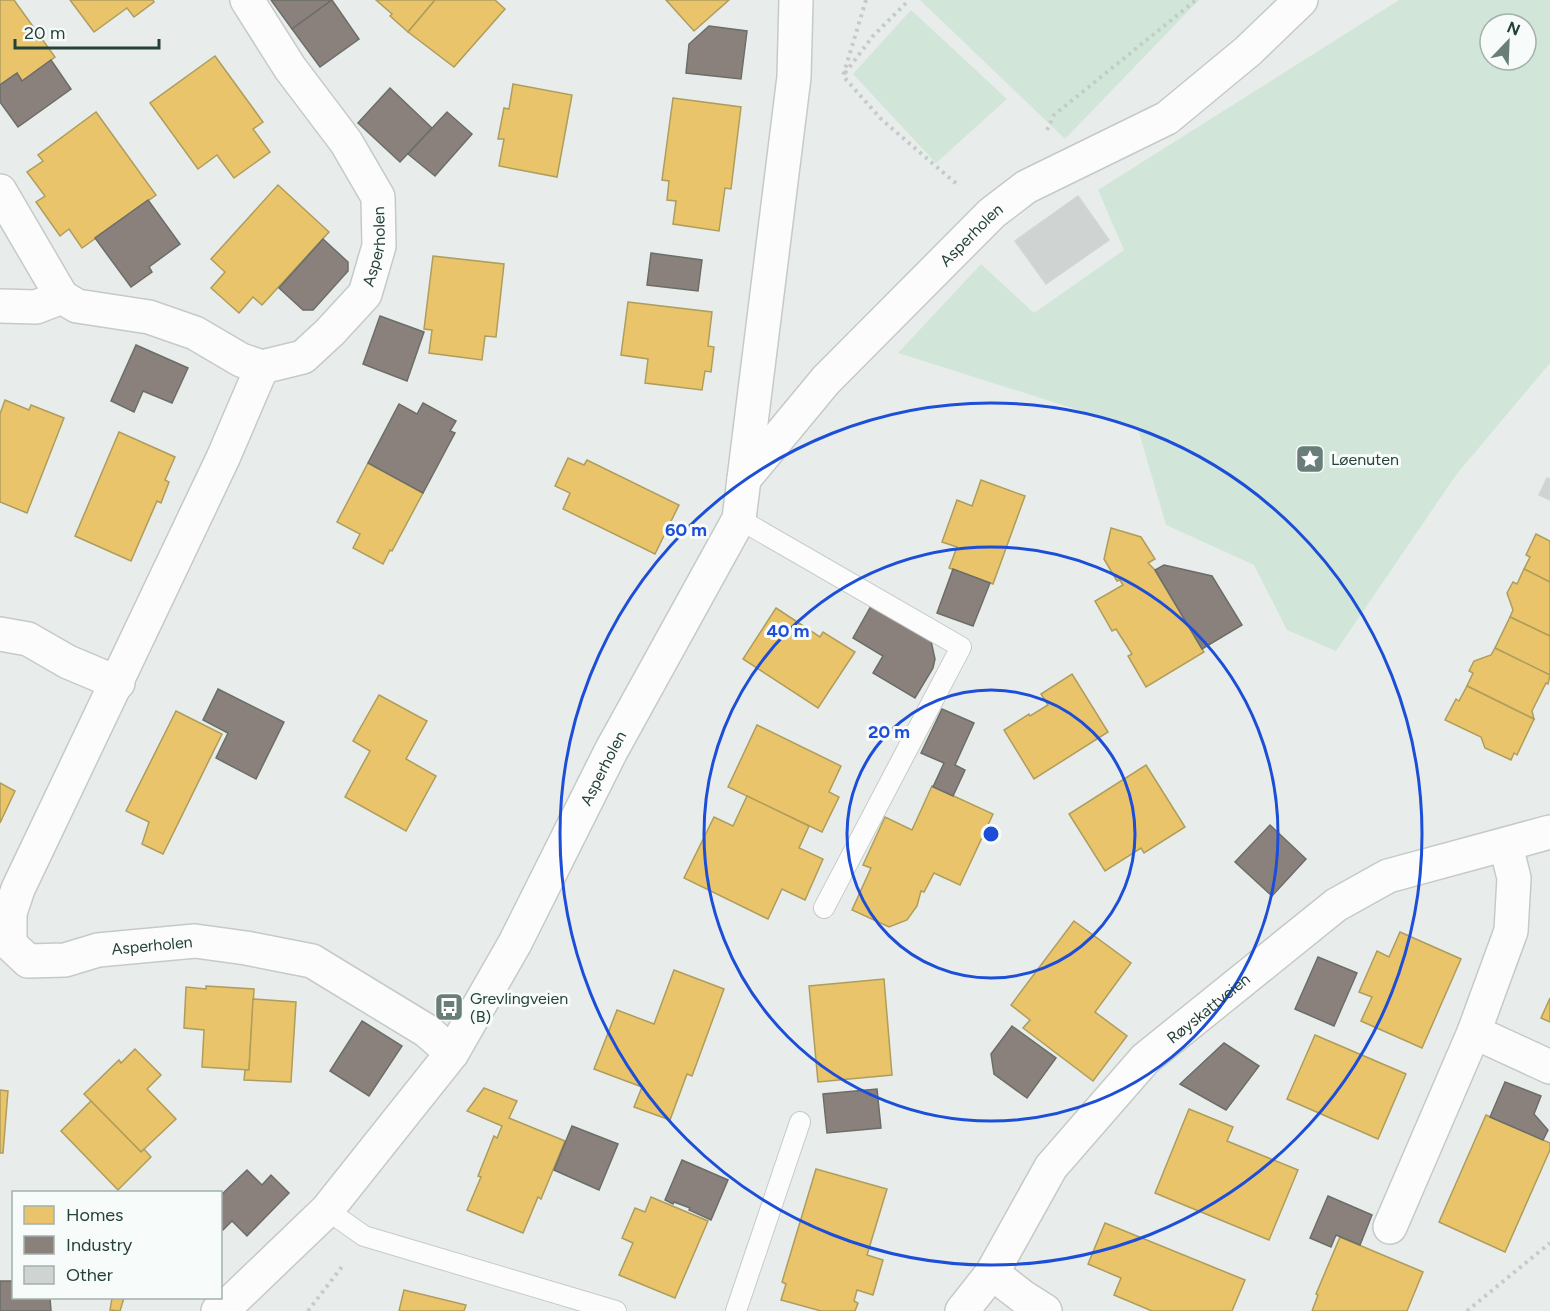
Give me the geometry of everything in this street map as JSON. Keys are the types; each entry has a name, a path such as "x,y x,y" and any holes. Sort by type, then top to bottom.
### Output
{"street":[{"name":"Asperholen","path":"247,0 290,68 346,142 378,197 379,246 365,294 330,333 303,357 262,367 223,458 118,683 18,889 9,913 5,954 28,961 65,960 98,950 195,941 312,961 427,1031 452,1053"},
{"name":"Asperholen","path":"228,1309 327,1210 452,1053 515,944 611,751 739,519 794,78 796,0"},
{"name":"Asperholen","path":"744,479 826,380 992,213 1026,187 1167,118 1248,51 1292,9"},
{"path":"0,191 62,297 77,306 149,317 195,333 241,360 262,367"},
{"path":"0,306 36,307 62,297"},
{"path":"0,634 28,639 68,662 118,683"},
{"name":"Røyskattveien","path":"962,1311 992,1273 1051,1167 1145,1059 1336,905 1388,876 1506,846 1550,832"},
{"path":"1389,1227 1474,1032 1512,931 1514,878 1506,846"},
{"path":"1474,1032 1550,1067"},
{"path":"992,1273 1045,1311"}],"lane":[{"path":"739,519 961,647 824,908"},
{"path":"735,1311 800,1122"},
{"path":"327,1210 364,1236 615,1311"}],"path":[{"path":"843,76 866,0"},
{"path":"843,76 873,36 909,0"},
{"path":"1044,134 1054,115 1196,0"},
{"path":"794,78 843,76"},
{"path":"843,76 881,118 992,213"},
{"path":"1467,1311 1550,1243"}],"green space":[{"path":"920,0 1199,0 1065,139"},
{"path":"1399,0 1550,0 1550,363 1456,475 1336,651 1287,630 1254,565 1166,525 1138,429 898,353 981,264 1034,313 1124,250 1098,190"},
{"path":"911,10 1007,99 936,163 853,74"}],"building: Homes":[{"path":"0,0 14,0 55,57 22,81 17,73 0,85"},
{"path":"70,0 153,0 154,2 134,17 127,8 94,32"},
{"path":"376,0 435,0 408,32"},
{"path":"435,0 495,0 505,9 454,67 408,32"},
{"path":"666,0 729,0 694,31"},
{"path":"215,56 263,122 253,129 270,152 234,178 217,155 198,169 150,103"},
{"path":"513,84 572,95 557,177 499,166 504,139 498,139 504,108 509,109"},
{"path":"673,98 741,107 731,189 725,188 719,231 673,224 676,201 667,200 669,181 662,180"},
{"path":"96,112 156,195 82,248 69,229 60,236 36,202 45,196 27,172 43,161 38,155"},
{"path":"278,185 329,232 262,305 253,297 239,313 211,288 225,272 211,259"},
{"path":"433,256 504,264 496,337 485,336 482,360 429,353 432,330 424,329"},
{"path":"628,302 712,312 708,346 714,347 711,372 705,371 702,390 645,383 648,359 621,355"},
{"path":"5,400 29,410 31,405 64,418 27,513 0,502 0,414"},
{"path":"119,432 175,457 165,480 169,482 161,503 157,501 131,561 75,536"},
{"path":"568,458 584,465 587,460 679,505 655,554 563,509 570,493 555,486"},
{"path":"368,463 423,493 383,564 353,548 360,534 337,522"},
{"path":"981,480 1025,496 993,584 949,568 957,547 942,542 957,500 972,506"},
{"path":"1111,528 1141,537 1155,559 1148,563 1155,570 1204,652 1146,687 1128,656 1132,654 1116,629 1112,631 1095,601 1123,585 1120,580 1117,581 1104,559"},
{"path":"1536,534 1550,541 1550,582 1524,569 1530,557 1526,555"},
{"path":"1524,569 1550,582 1550,636 1510,617 1513,610 1507,593 1513,582 1517,584"},
{"path":"776,608 820,637 823,632 855,652 818,708 743,659"},
{"path":"1510,617 1550,636 1550,675 1495,648"},
{"path":"1495,648 1550,675 1548,684 1546,683 1532,711 1534,719 1467,686 1473,673 1469,671 1474,661 1491,655"},
{"path":"1072,674 1108,732 1034,779 1004,730 1048,705 1041,694"},
{"path":"1467,686 1534,719 1517,755 1514,753 1511,760 1485,748 1481,737 1445,720 1456,699 1459,701"},
{"path":"379,695 427,721 406,759 436,776 406,831 345,797 370,751 353,741"},
{"path":"176,711 222,734 163,854 142,844 149,822 126,811"},
{"path":"757,725 841,766 829,792 839,797 822,832 728,787"},
{"path":"1146,765 1185,827 1144,853 1141,848 1105,871 1069,814"},
{"path":"0,783 15,791 0,823"},
{"path":"932,786 993,814 960,885 934,873 924,892 921,891 917,906 907,920 889,927 852,910 871,868 863,865 885,817 912,830"},
{"path":"747,796 809,826 799,848 823,859 805,900 782,889 768,919 684,878 714,817 733,826"},
{"path":"1074,921 1131,963 1095,1012 1127,1036 1093,1081 1023,1028 1030,1020 1011,1005"},
{"path":"1400,932 1461,959 1422,1048 1361,1021 1372,997 1359,992 1377,951 1389,957"},
{"path":"674,970 724,989 692,1076 687,1074 670,1120 634,1107 642,1087 594,1069 617,1010 654,1024"},
{"path":"884,979 892,1075 818,1082 809,986"},
{"path":"206,986 254,989 249,1070 202,1067 204,1030 184,1028 186,987 206,989"},
{"path":"1550,998 1550,1022 1541,1018"},
{"path":"253,999 296,1002 291,1082 244,1080 245,1070 249,1070"},
{"path":"1315,1035 1406,1074 1378,1139 1287,1099"},
{"path":"135,1049 161,1075 147,1089 176,1119 141,1152 84,1094 119,1060 121,1063"},
{"path":"484,1088 517,1101 509,1118 565,1141 541,1199 538,1197 523,1233 467,1210 481,1177 478,1176 494,1136 497,1138 502,1126 467,1111"},
{"path":"0,1090 8,1091 3,1153 0,1153"},
{"path":"91,1101 141,1152 144,1149 151,1157 118,1190 61,1131"},
{"path":"1189,1109 1233,1127 1227,1141 1298,1170 1269,1240 1155,1193"},
{"path":"1486,1115 1550,1143 1550,1150 1505,1252 1439,1222"},
{"path":"816,1169 887,1189 867,1255 883,1260 873,1295 857,1290 854,1301 858,1303 855,1311 821,1311 781,1300 786,1284 782,1282"},
{"path":"651,1197 708,1221 675,1298 619,1275 633,1243 622,1238 635,1208 645,1212"},
{"path":"1105,1223 1245,1280 1232,1311 1152,1311 1114,1295 1121,1278 1088,1264"},
{"path":"1340,1237 1423,1272 1407,1311 1312,1311 1318,1295 1316,1294"},
{"path":"404,1290 466,1305 464,1311 399,1311"},
{"path":"112,1299 124,1299 120,1311 110,1310"}],"building: Industry":[{"path":"271,0 332,0 292,29"},
{"path":"332,0 359,39 320,67 292,29"},
{"path":"709,26 747,31 741,79 686,73 689,44"},
{"path":"51,60 71,89 18,127 0,102 0,85 17,73 22,81"},
{"path":"390,88 432,128 400,162 358,123"},
{"path":"447,112 472,134 435,176 408,154"},
{"path":"148,200 180,244 149,267 152,272 131,287 95,238"},
{"path":"323,239 348,262 348,271 313,310 303,310 279,288"},
{"path":"651,253 702,260 698,291 647,285"},
{"path":"380,316 424,332 407,381 363,364"},
{"path":"136,345 188,368 172,403 143,391 134,412 111,401"},
{"path":"423,403 456,421 450,431 455,433 423,493 368,463 399,404 417,414"},
{"path":"1164,565 1212,576 1242,625 1202,649 1155,570"},
{"path":"953,569 990,583 973,626 937,613"},
{"path":"871,606 931,641 935,659 933,668 915,698 873,673 883,656 853,638"},
{"path":"218,689 284,722 256,779 216,758 228,733 203,720"},
{"path":"942,709 974,723 955,765 965,770 953,796 933,787 944,763 921,753"},
{"path":"1270,825 1306,859 1272,896 1235,862"},
{"path":"1318,957 1357,973 1334,1026 1295,1009"},
{"path":"362,1021 402,1046 369,1096 330,1071"},
{"path":"1012,1026 1056,1058 1027,1098 994,1074 991,1054"},
{"path":"1224,1043 1259,1066 1226,1110 1180,1084"},
{"path":"1505,1082 1541,1096 1534,1114 1548,1130 1543,1140 1490,1117"},
{"path":"877,1089 881,1128 827,1133 823,1094"},
{"path":"572,1126 618,1144 599,1190 554,1170"},
{"path":"682,1160 728,1180 711,1220 689,1210 690,1208 665,1200"},
{"path":"247,1170 262,1185 271,1175 289,1193 247,1236 232,1221 222,1229 222,1194"},
{"path":"1328,1196 1372,1215 1360,1245 1336,1235 1331,1247 1310,1238"},
{"path":"0,1281 12,1281 12,1299 50,1299 51,1311 0,1311"}],"building: Other":[{"path":"1078,196 1109,240 1046,284 1015,241"},
{"path":"1547,478 1550,479 1550,500 1539,495"}],"place":[{"name":"Løenuten","path":"1310,459"},
{"name":"Grevlingveien (B)","path":"449,1007"}]}
